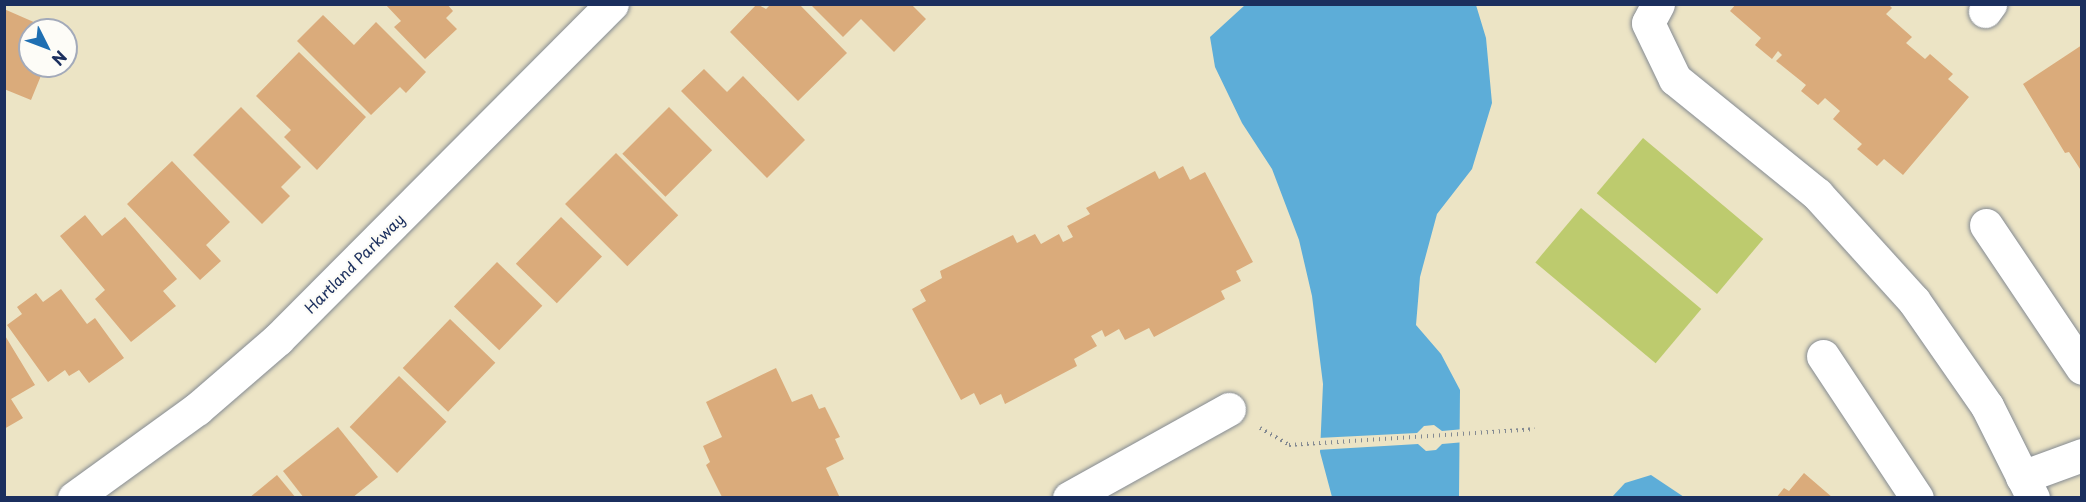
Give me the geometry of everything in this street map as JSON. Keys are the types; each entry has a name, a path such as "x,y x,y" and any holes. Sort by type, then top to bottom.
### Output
{"street":[{"path":"1658,4 1648,23 1675,79 1817,194 1914,301 1987,406 2028,487 2082,455"},
{"name":"Hartland Parkway","path":"74,498 198,409 278,339 609,6"},
{"path":"1986,225 2082,368"},
{"path":"1823,356 1917,498"},
{"path":"1069,498 1229,410"}],"path":[{"path":"1289,445 1534,429"}],"green space":[{"path":"1643,138 1763,239 1717,294 1597,193"},
{"path":"1581,208 1701,309 1656,363 1535,262"}],"water":[{"path":"1245,5 1476,5 1486,38 1492,103 1472,169 1437,214 1420,277 1416,325 1441,354 1460,390 1459,497 1332,497 1320,452 1323,384 1312,296 1299,240 1272,169 1242,123 1215,67 1210,37"},
{"path":"1651,475 1684,497 1612,497 1625,483"}],"pier":[{"path":"1434,425 1442,431 1464,429 1465,442 1442,444 1436,450 1426,451 1418,444 1317,450 1318,438 1417,433 1424,426"}],"building":[{"path":"385,4 447,4 453,11 446,18 457,29 425,59 394,27 401,21"},
{"path":"757,4 766,9 771,4 799,4 847,53 798,101 730,32"},
{"path":"810,4 911,4 926,19 894,52 861,19 843,37"},
{"path":"1736,4 1888,4 1892,8 1886,14 1912,37 1906,43 1925,59 1930,54 1953,74 1948,79 1969,97 1903,175 1884,159 1877,166 1857,149 1862,144 1833,119 1840,111 1825,98 1818,105 1801,91 1806,85 1776,61 1782,55 1778,51 1772,59 1755,45 1761,38 1730,11"},
{"path":"4,9 25,18 18,18 18,78 40,78 31,100 4,89"},
{"path":"323,15 354,45 376,22 426,72 406,93 400,87 371,115 297,41"},
{"path":"2082,45 2082,172 2069,152 2065,153 2023,84"},
{"path":"299,52 366,117 317,170 284,137 291,130 256,96"},
{"path":"704,69 727,92 743,76 805,140 767,178 681,91"},
{"path":"241,107 301,167 281,187 290,196 262,224 193,155"},
{"path":"669,107 712,150 665,197 622,154"},
{"path":"616,153 678,215 627,266 565,204"},
{"path":"172,161 230,222 206,245 221,261 200,280 127,204"},
{"path":"1183,166 1190,180 1205,172 1253,262 1236,271 1241,281 1221,291 1225,299 1154,337 1149,328 1125,340 1119,329 1105,337 1102,330 1091,336 1097,346 1074,359 1077,366 1005,404 1001,394 980,405 974,393 961,400 912,309 926,301 920,290 942,278 940,271 1013,235 1017,243 1035,234 1041,244 1059,234 1063,242 1073,237 1067,226 1090,214 1086,208 1155,171 1159,179"},
{"path":"85,215 102,236 125,217 177,279 163,291 176,306 131,342 95,299 105,290 60,236"},
{"path":"561,217 602,257 557,303 516,264"},
{"path":"497,262 542,306 499,350 454,307"},
{"path":"61,289 87,324 95,318 124,358 89,383 79,370 69,376 65,370 48,382 7,325 22,314 17,307 36,293 43,302"},
{"path":"450,319 495,363 448,412 403,368"},
{"path":"4,334 35,385 11,399 23,418 4,429"},
{"path":"776,368 792,402 812,394 819,409 825,407 840,437 835,439 844,459 826,468 840,498 722,497 706,465 710,462 703,446 722,437 706,402"},
{"path":"399,376 446,422 397,473 350,427"},
{"path":"338,427 378,477 352,498 304,498 283,471"},
{"path":"1804,473 1833,498 1776,498 1784,488 1789,491"},
{"path":"277,475 296,498 249,498"}]}
